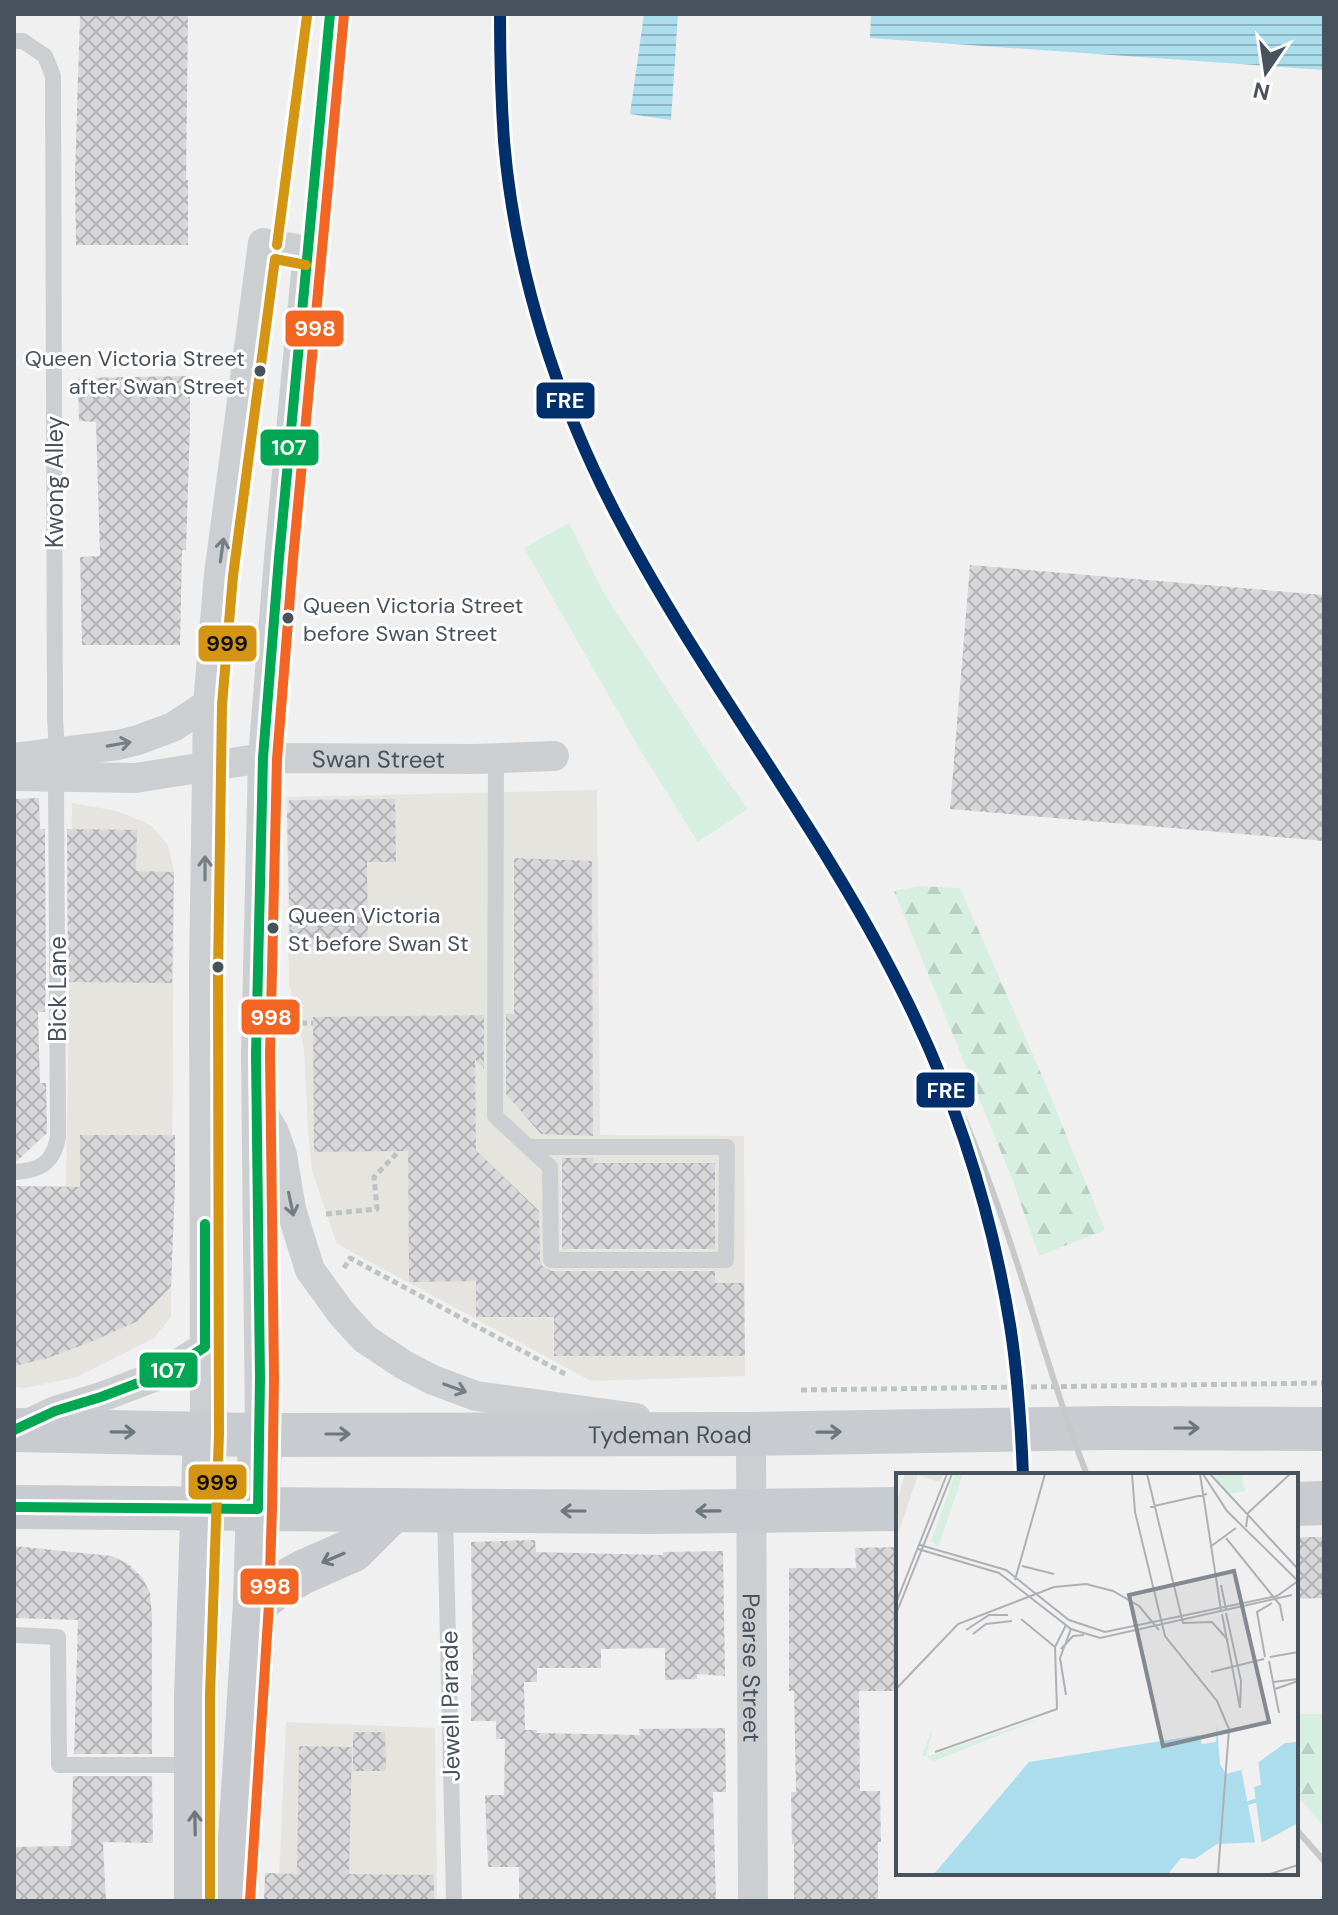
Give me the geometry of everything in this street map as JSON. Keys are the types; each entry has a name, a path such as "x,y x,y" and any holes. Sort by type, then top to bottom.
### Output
{"main road":[{"name":"Tydeman Road","path":"16,1430 260,1435 1324,1429"},
{"path":"196,1901 196,1681 205,1434"},
{"path":"236,1901 255,1603 260,1435"},
{"path":"1298,1504 1324,1503"},
{"path":"14,1507 651,1512 896,1509"},
{"path":"255,1603 303,1572 353,1550 393,1510"}],"street":[{"path":"205,1434 204,974 208,704 219,574 263,243 308,251 263,758 256,1055 260,1435"},
{"name":"Swan Street","path":"14,776 138,740 173,727 208,704"},
{"name":"Swan Street","path":"14,758 135,778 263,758 496,759 554,756"},
{"path":"258,1105 274,1132 282,1155 291,1209 310,1270 342,1314 365,1339 433,1380 476,1396 751,1434"},
{"path":"16,1430 55,1411 162,1374 205,1347"},
{"name":"Pearse Street","path":"751,1434 753,1901"}],"lane":[{"name":"Kwong Alley","path":"14,41 23,41 45,56 53,76 56,765"},
{"path":"496,759 495,1116 528,1147 550,1167 551,1260 726,1260 727,1147 528,1147"},
{"name":"Bick Lane","path":"14,1172 39,1168 50,1158 58,1137 56,765"},
{"name":"Jewell Parade","path":"445,1510 454,1901"},
{"path":"14,1635 58,1637 59,1765 195,1765"}],"path":[{"path":"291,1023 313,1023"},
{"path":"317,1215 377,1209 374,1177 399,1151"},
{"path":"341,1273 350,1258 569,1376"},
{"path":"801,1390 1324,1383"}],"shaded area":[{"path":"597,790 600,1135 744,1136 745,1376 591,1381 337,1244 312,1171 304,1050 289,983 287,797"},
{"path":"72,803 117,811 151,825 168,845 174,872 171,1317 153,1339 77,1377 25,1388 14,1387 14,1187 66,1186"},
{"path":"286,1722 435,1728 437,1901 278,1901"}],"green space":[{"path":"569,523 602,590 748,809 698,842 639,748 524,548"},
{"path":"918,886 960,888 1105,1230 1039,1256 1013,1181 894,891"},
{"path":"1298,1714 1324,1714 1324,1827 1298,1796"}],"water":[{"path":"644,14 678,14 671,120 630,114"},
{"path":"871,14 1324,14 1324,70 870,38"}],"building":[{"path":"80,14 188,14 188,245 76,245"},
{"path":"190,376 186,550 182,550 180,645 82,645 80,557 100,556 96,422 79,421 78,378"},
{"path":"970,565 1324,595 1324,841 950,809"},
{"path":"39,798 40,829 45,829 46,982 45,1012 38,1012 40,1083 46,1083 47,1133 14,1161 14,799"},
{"path":"395,799 396,862 367,862 368,945 290,947 289,800"},
{"path":"67,829 137,830 136,871 174,872 172,983 68,982"},
{"path":"514,858 592,861 593,1136 541,1134 506,1094 506,1014 514,1014"},
{"path":"484,1015 484,1069 475,1059 476,1150 539,1211 542,1266 551,1271 715,1271 715,1283 744,1283 745,1356 554,1356 554,1317 476,1317 476,1281 409,1282 408,1151 314,1152 313,1017"},
{"path":"80,1135 175,1135 171,1286 138,1321 48,1358 14,1366 14,1186 80,1187"},
{"path":"562,1158 593,1158 593,1163 715,1163 715,1249 562,1249"},
{"path":"1298,1537 1324,1537 1324,1598 1298,1599"},
{"path":"535,1540 536,1552 663,1555 663,1552 723,1551 725,1676 697,1674 697,1679 665,1680 665,1648 601,1649 601,1668 537,1668 537,1682 524,1682 525,1730 537,1730 537,1733 640,1735 639,1729 725,1728 726,1792 713,1792 716,1901 519,1901 519,1867 488,1867 485,1795 504,1795 505,1739 496,1739 496,1721 471,1721 471,1542"},
{"path":"14,1546 112,1556 128,1564 142,1577 150,1593 152,1615 152,1754 74,1754 78,1620 14,1618"},
{"path":"896,1547 896,1691 859,1691 860,1791 880,1791 878,1901 794,1901 791,1792 796,1792 794,1691 789,1691 789,1568 856,1568 855,1548"},
{"path":"353,1732 385,1732 386,1771 353,1771"},
{"path":"299,1746 352,1747 349,1874 434,1875 434,1901 264,1901 265,1873 297,1874"},
{"path":"73,1776 152,1776 153,1843 103,1842 106,1901 14,1901 14,1847 71,1846"}],"railway":[{"path":"900,987 942,1070 991,1186 1086,1473"},
{"path":"1298,1831 1324,1861"}],"transit line":[{"name":"107","path":"14,1507 258,1509 260,1378 256,1055 263,758 330,14"},
{"name":"FRE","path":"500,14 503,125 510,190 529,287 558,382 596,474 651,578 868,927 937,1068 968,1152 1002,1281 1015,1362 1023,1473"},
{"name":"998","path":"250,1901 272,1509 274,1378 270,1055 277,759 344,15"},
{"name":"999","path":"277,245 307,16"},
{"name":"999","path":"210,1901 210,1696 219,1434 218,974 222,705 233,576 275,259 306,265"},
{"name":"107","path":"14,1430 55,1411 162,1374 205,1347 205,1224"}],"place":[{"name":"Queen Victoria Street after Swan Street","path":"260,371"},
{"name":"Queen Victoria Street before Swan Street","path":"288,618"},
{"name":"Queen Victoria St before Swan St","path":"273,928"}]}
